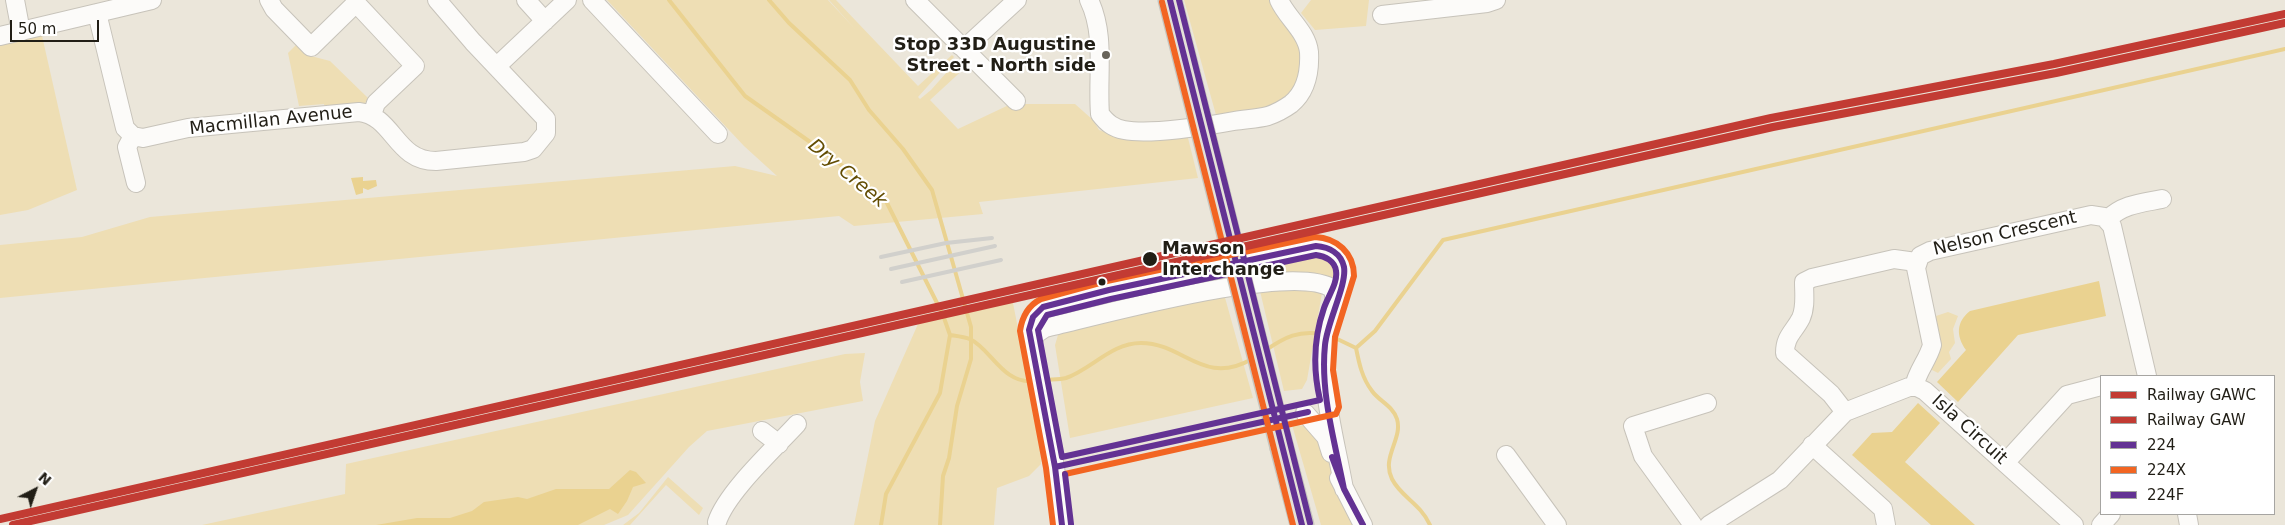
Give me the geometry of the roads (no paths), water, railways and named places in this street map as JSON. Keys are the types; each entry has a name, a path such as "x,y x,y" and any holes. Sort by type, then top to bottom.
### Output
{"main road":[{"path":"1170,0 1302,525"}],"street":[{"path":"15,0 21,32"},
{"path":"0,36 152,0"},
{"path":"269,0 274,9 311,47 356,3 415,66 376,103 372,115"},
{"name":"Macmillan Avenue","path":"133,136 144,138 188,128 359,112 372,115 412,156 422,160 436,161 529,151 546,133 546,118 437,0"},
{"path":"526,0 545,21"},
{"path":"497,66 567,0"},
{"path":"592,0 718,134"},
{"path":"915,0 1016,100"},
{"path":"960,46 968,46 1017,0"},
{"path":"1089,0 1100,52 1100,114 1114,128 1126,131 1174,129 1220,124 1266,116 1282,111 1292,103 1301,94 1307,80 1309,50 1305,38 1286,14 1279,0"},
{"path":"1382,15 1487,3 1496,0"},
{"path":"97,13 126,128 133,136 127,147 136,183"},
{"path":"2147,375 2112,226 2108,219 2116,211 2129,205 2162,199"},
{"name":"Nelson Crescent","path":"1920,389 1918,370 1927,357 1932,345 1916,262 1920,256 1930,251 2092,215 2099,215 2108,219"},
{"path":"1062,525 1048,429 1029,330 1032,320 1043,307 1109,290 1316,246 1325,246 1334,251 1344,266 1345,275 1328,324 1324,355 1326,389 1344,489"},
{"path":"1845,412 1831,394 1785,353 1787,335 1800,318 1804,308 1804,282 1812,278 1894,259 1916,262"},
{"path":"1031,346 1036,334 1045,328 1213,290 1286,280 1306,280 1326,284 1333,289 1335,302"},
{"path":"2005,463 2066,395 2100,386"},
{"name":"Isla Circuit","path":"1709,525 1780,480 1845,412 1900,390 1920,389 1952,414 2074,525"},
{"path":"1693,525 1643,456 1633,426 1707,403"},
{"path":"1305,413 1326,437 1344,489 1363,525"},
{"path":"717,524 721,509 796,424"},
{"path":"762,430 779,444"},
{"path":"1812,445 1883,509 1886,525"},
{"path":"1506,455 1557,525"},
{"path":"1059,498 1070,525"},
{"path":"2101,525 2110,515"}],"waterway":[{"name":"Dry Creek","path":"669,0 745,96 830,156 886,201 943,315 950,335 940,393 886,494 881,525"},
{"name":"Dry Creek","path":"769,0 789,23 850,80 869,110 903,149 932,190 971,327 971,359 957,406 949,458 943,476 940,525"},
{"path":"1356,348 1375,331 1443,240 2285,49"},
{"path":"1266,350 1292,336 1306,333 1322,334"},
{"path":"950,335 970,339 978,344 1005,372 1013,377 1033,381"},
{"path":"1331,336 1356,348 1361,370 1366,381 1375,395 1395,414 1398,426 1390,456 1389,471 1400,491 1421,511 1430,525"},
{"path":"1043,380 1066,378 1120,347 1130,344 1156,345 1170,349 1194,362 1220,368 1235,366 1252,359"}],"railway":[{"path":"881,257 946,243 992,238"},
{"path":"891,269 995,246"},
{"path":"902,282 1001,260"}],"rail line":[{"name":"GAWC","path":"0,519 1771,118 2054,64 2285,14"},
{"name":"GAW","path":"13,525 1773,127 2056,73 2285,23"}],"place":[{"name":"Stop 33D Augustine Street - North side","path":"1106,55"},
{"name":"Mawson Interchange","path":"1150,259"}]}
